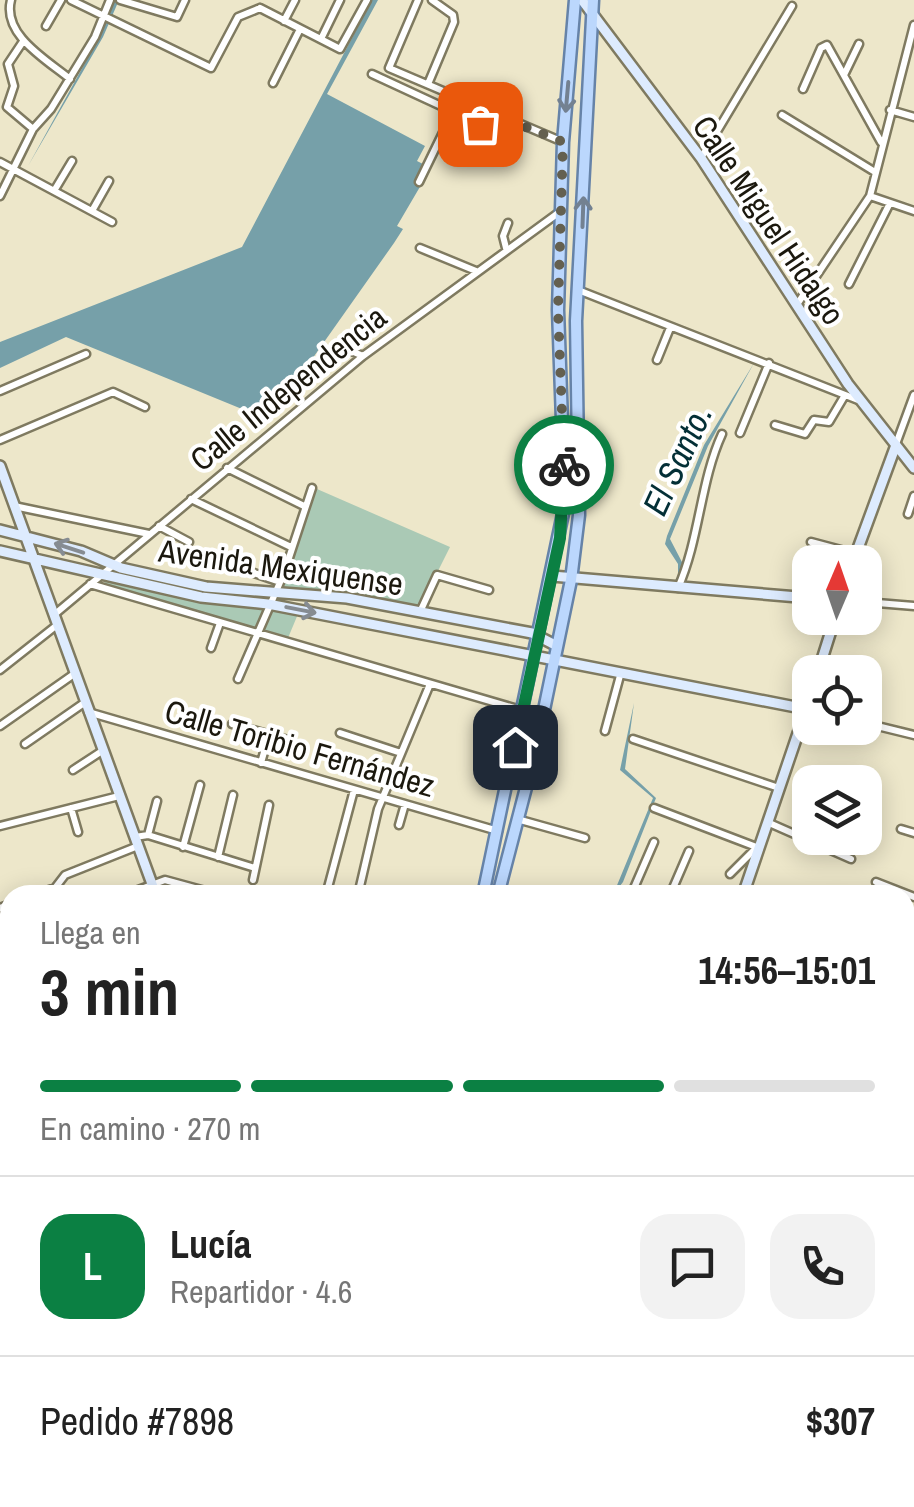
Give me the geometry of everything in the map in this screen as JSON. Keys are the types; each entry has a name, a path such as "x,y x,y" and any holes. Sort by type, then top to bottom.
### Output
{"main road":[{"name":"Calle Miguel Hidalgo","path":"579,0 701,158 860,401 914,468"},
{"path":"486,885 566,504 558,310 563,142 579,0"},
{"path":"500,885 557,646 579,515 578,290 592,0"},
{"path":"860,545 896,446"},
{"path":"0,466 152,885"},
{"name":"Avenida Mexiquense","path":"0,530 112,565 206,587 347,598 539,637 557,646"},
{"name":"Avenida Mexiquense","path":"0,552 200,598 268,604 792,706"},
{"path":"552,576 792,597"},
{"path":"746,885 795,745"}],"street":[{"path":"11,0 10,15 22,43 70,79"},
{"path":"46,26 61,0"},
{"path":"71,0 211,68 238,18 262,4 284,21 340,49 367,0"},
{"path":"0,196 33,128 70,79 110,0"},
{"path":"120,0 176,16 184,0"},
{"path":"284,21 295,0"},
{"path":"320,40 340,0"},
{"path":"418,0 388,65 563,142"},
{"path":"428,84 454,22 453,14 432,0"},
{"path":"701,158 792,6"},
{"path":"798,303 870,196 914,25"},
{"path":"273,84 300,29"},
{"path":"22,43 8,64 14,86 3,106 33,128"},
{"path":"803,89 825,44 881,142"},
{"path":"844,75 859,44"},
{"path":"372,74 480,124 491,113"},
{"path":"890,110 914,117"},
{"path":"419,182 453,112"},
{"path":"782,114 875,172"},
{"path":"54,191 72,161"},
{"path":"0,162 112,222"},
{"path":"92,210 109,181"},
{"path":"870,196 914,211"},
{"path":"849,284 890,203"},
{"name":"Calle Independencia","path":"0,670 90,584 363,356 562,210"},
{"path":"506,248 508,223"},
{"path":"420,248 476,271"},
{"path":"578,290 860,401"},
{"path":"657,360 670,328"},
{"path":"342,346 363,356"},
{"path":"0,391 86,354"},
{"path":"740,433 769,363"},
{"path":"0,440 114,392 144,407"},
{"path":"774,425 806,434 814,420 829,422 846,395"},
{"path":"896,446 914,395"},
{"path":"678,588 706,496 706,469 722,434"},
{"path":"227,468 304,506"},
{"path":"238,679 280,582 312,488"},
{"path":"908,514 914,496"},
{"path":"190,499 291,547"},
{"path":"14,506 149,534"},
{"path":"158,526 189,542"},
{"path":"811,542 819,545"},
{"path":"208,557 280,582"},
{"path":"420,612 437,574 489,590"},
{"path":"90,584 522,710"},
{"path":"882,603 914,606"},
{"path":"210,648 220,623"},
{"path":"604,731 621,672"},
{"path":"0,726 74,674"},
{"path":"361,885 383,798 430,684"},
{"path":"25,744 67,710 85,707"},
{"name":"Calle Toribio Fernández","path":"85,707 499,832"},
{"path":"232,724 288,740"},
{"path":"882,727 914,735"},
{"path":"340,732 401,753"},
{"path":"261,762 269,734"},
{"path":"633,739 779,788"},
{"path":"73,770 102,750"},
{"path":"183,846 200,784"},
{"path":"329,885 354,790"},
{"path":"218,857 233,795"},
{"path":"1,823 119,796"},
{"path":"148,835 158,801"},
{"path":"253,880 269,804"},
{"path":"399,824 405,804"},
{"path":"71,808 78,832"},
{"path":"654,808 758,848 730,874"},
{"path":"517,819 585,838"},
{"path":"767,822 792,830"},
{"path":"901,829 914,834"},
{"path":"57,885 65,875 148,835 255,868"},
{"path":"635,885 654,842"},
{"path":"674,885 689,851"},
{"path":"845,855 851,859"},
{"path":"163,885 172,880 188,885"},
{"path":"876,882 884,885"}],"green space":[{"path":"317,489 450,547 421,605 281,588"},
{"path":"105,581 298,614 288,638 103,586"}],"water":[{"path":"114,0 119,0 103,37 28,166 100,36"},
{"path":"372,0 378,0 327,94 425,146 417,161 431,168 397,226 403,229 394,243 269,420 66,337 0,368 0,342 242,247"},
{"path":"754,363 708,446 670,539 683,564 678,579 678,564 665,544 667,536 704,445"},
{"path":"634,703 625,769 656,798 623,882 617,885 653,798 620,770"}],"way so far":[{"path":"480,124 491,113 563,142 558,310 564,465"}],"route":[{"path":"515,747 566,504 564,465"}],"water label":[{"name":"El Santo.","path":"677,460"}]}
